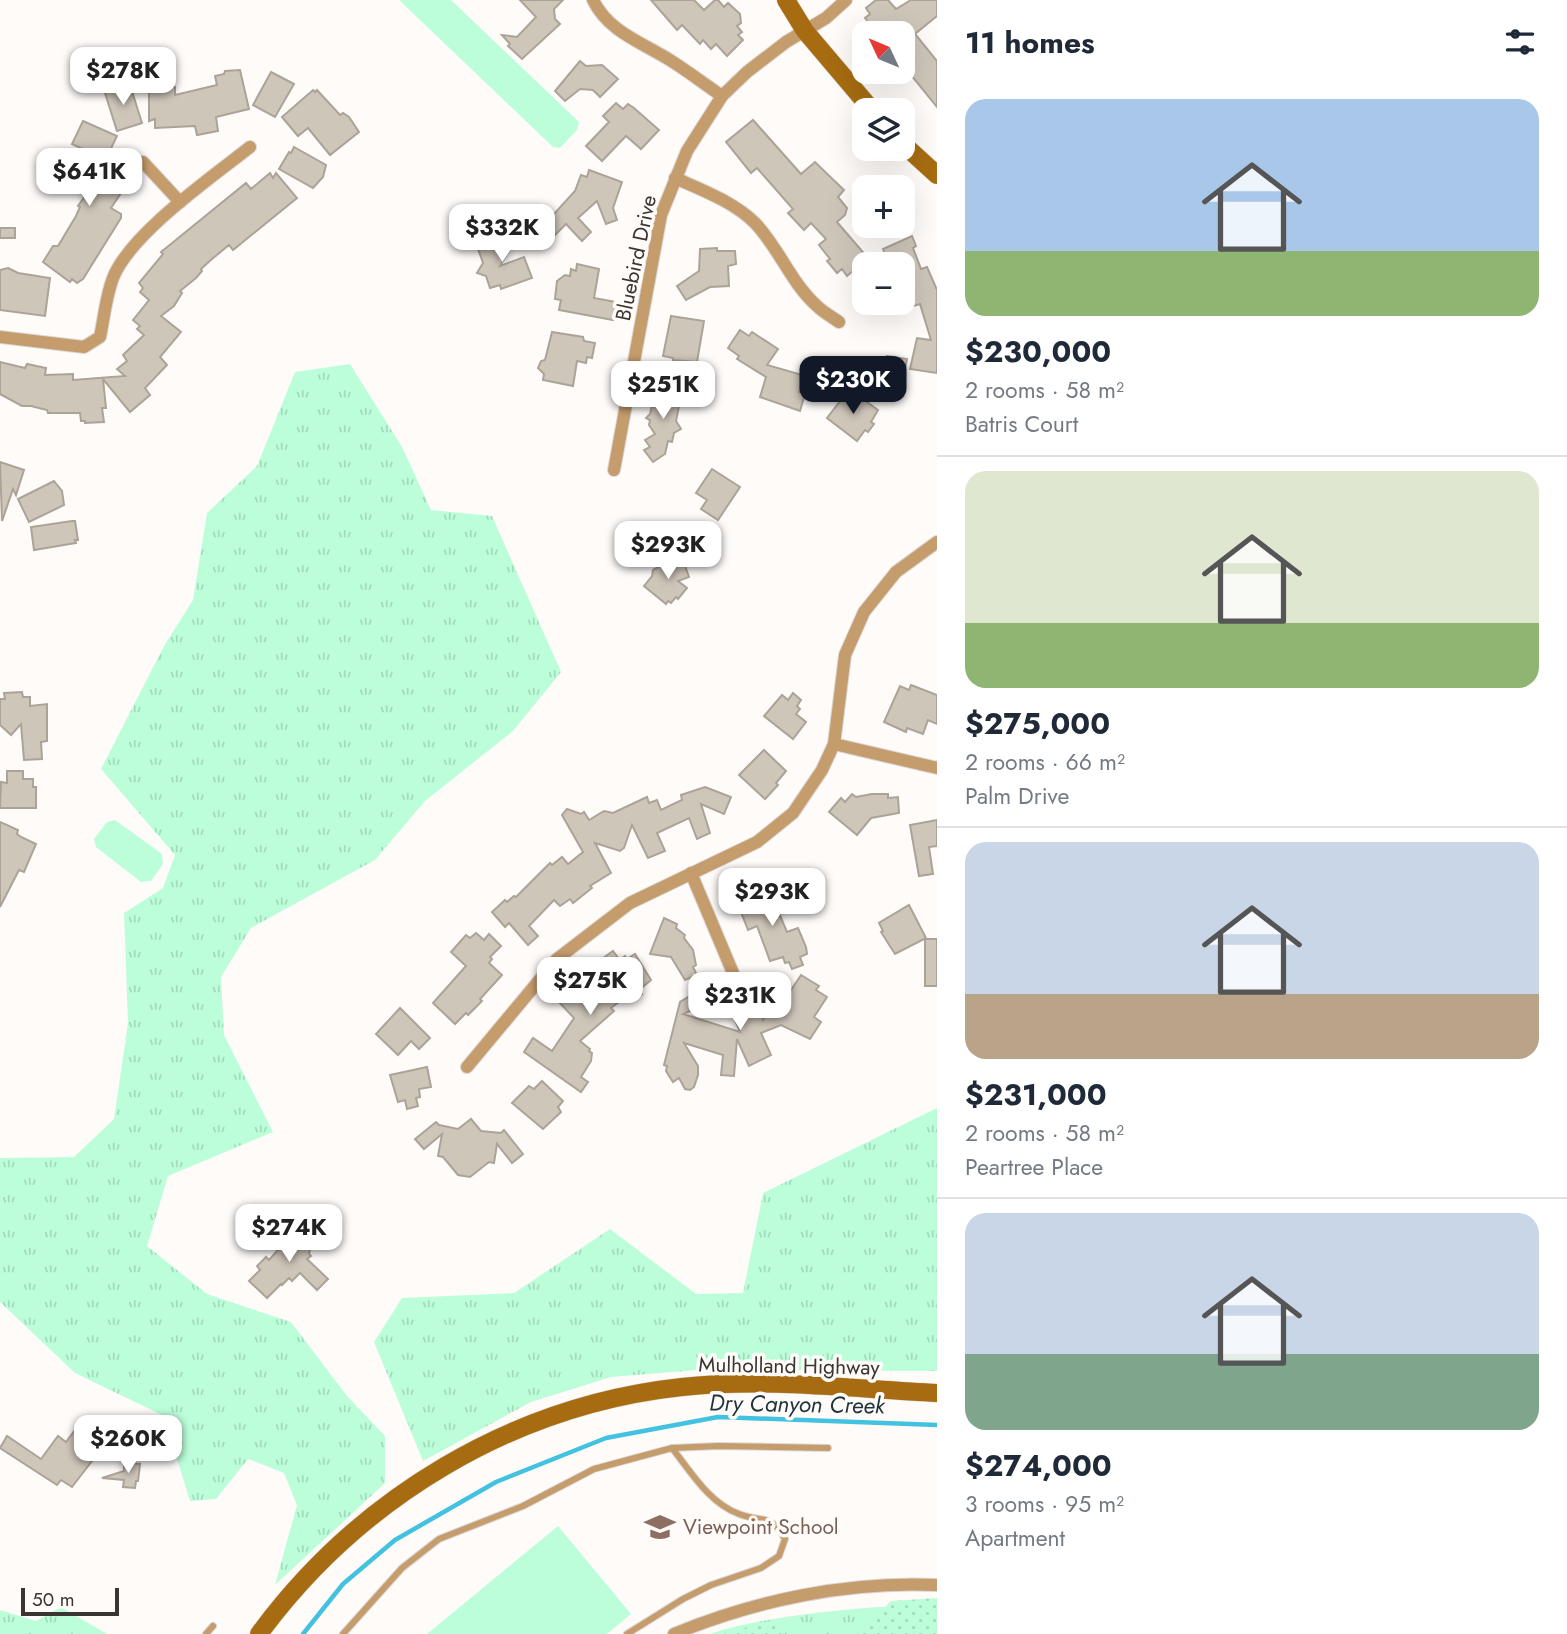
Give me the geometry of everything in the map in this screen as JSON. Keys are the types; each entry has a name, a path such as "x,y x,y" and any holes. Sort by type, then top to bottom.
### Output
{"main road":[{"path":"786,0 806,30 862,98"},
{"path":"915,155 937,175"},
{"name":"Mulholland Highway","path":"259,1634 292,1592 324,1558 398,1495 440,1468 482,1446 566,1412 645,1392 722,1385 784,1385 937,1393"}],"street":[{"path":"593,0 615,29 671,61 722,96"},
{"name":"Bluebird Drive","path":"614,470 662,215 687,151 722,96 747,72 786,42 826,18 846,0"},
{"path":"0,337 85,347 100,337 113,277 132,247 180,202 250,147"},
{"path":"143,162 180,202"},
{"path":"675,178 726,202 752,220 770,240 810,299 839,322"},
{"path":"467,1067 557,959 630,904 757,842 793,813 822,770 834,744 845,655 864,611 896,572 937,542"},
{"path":"834,744 937,768"},
{"path":"691,873 733,973"},
{"path":"674,1634 726,1615 794,1597 903,1583 937,1585"}],"lane":[{"path":"343,1634 402,1569 439,1539 523,1506 594,1469 672,1448 828,1448"},
{"path":"626,1634 692,1594 761,1568 779,1556 785,1539 778,1525 740,1514 720,1504 672,1448"},
{"path":"206,1634 214,1626"}],"green space":[{"path":"399,0 451,0 579,122 577,130 560,148 553,147"},
{"path":"350,364 402,447 431,510 492,516 561,672 513,731 425,801 375,860 251,928 221,977 224,1035 273,1132 168,1176 147,1246 207,1294 291,1322 347,1396 385,1436 385,1483 275,1585 297,1505 284,1473 248,1459 216,1499 190,1501 164,1416 75,1373 0,1302 0,1158 74,1157 114,1119 128,1023 124,913 163,888 175,855 101,769 164,646 193,600 207,513 257,466 295,372"},
{"path":"115,820 162,854 163,864 151,881 141,882 96,847 94,839 107,822"},
{"path":"937,1108 937,1371 698,1370 611,1377 531,1402 423,1461 374,1342 402,1298 514,1293 610,1229 696,1294 743,1293 763,1193"},
{"path":"558,1526 631,1614 607,1634 427,1634"},
{"path":"937,1598 937,1634 858,1634 891,1601"},
{"path":"61,1607 107,1634 0,1634 0,1610 36,1621"},
{"path":"877,1607 937,1607 937,1634 709,1634 771,1619"},
{"path":"770,1621 784,1634 723,1634"}],"building":[{"path":"520,0 563,0 554,9 555,19 560,24 522,59 508,46 510,44 502,35 517,37 536,17"},
{"path":"651,0 694,0 704,10 715,0 724,7 728,3 740,14 741,23 737,26 742,32 738,35 743,40 727,56 716,44 711,49 703,40 700,44 682,25 677,30"},
{"path":"876,0 888,0 896,9 911,0 937,0 937,16 915,34 915,21 867,21 865,18 870,14 866,8"},
{"path":"915,34 937,61 937,107 915,80"},
{"path":"580,61 586,66 602,65 618,79 600,97 593,90 580,89 565,101 555,91"},
{"path":"240,70 249,109 216,117 218,131 197,135 195,126 155,128 155,119 149,121 149,87 175,87 175,95 217,85 215,76 224,74 225,71"},
{"path":"271,72 294,84 275,117 253,105"},
{"path":"130,85 142,123 117,131 105,93 117,86"},
{"path":"313,90 317,90 340,115 343,113 349,117 359,132 330,155 308,128 298,136 282,117"},
{"path":"616,103 623,109 628,104 659,130 641,149 626,136 602,161 586,146 609,122 603,116"},
{"path":"753,120 801,174 815,162 844,190 838,197 847,208 845,215 837,222 863,252 852,252 852,272 847,276 842,269 837,273 819,245 826,239 811,223 804,230 788,213 793,209 757,168 751,173 726,142"},
{"path":"83,121 117,136 102,167 121,178 118,183 125,187 111,208 121,214 121,218 83,279 77,283 72,279 70,282 43,262 53,246 58,246 76,216 80,207 78,206 90,189 79,182 81,179 78,177 84,167 79,164 87,151 72,144"},
{"path":"294,147 326,165 323,177 313,188 279,169"},
{"path":"589,170 622,182 613,208 617,220 606,224 597,201 578,218 591,232 582,241 566,224 554,236 544,225 575,191 581,175 587,177"},
{"path":"270,173 273,178 276,173 297,198 233,250 229,245 180,291 182,293 174,306 161,316 181,332 160,357 167,365 145,388 150,395 130,412 103,379 106,408 102,408 104,422 85,423 81,421 80,413 48,413 47,410 22,406 0,394 0,362 25,368 27,364 46,368 45,375 73,374 73,380 125,376 117,369 127,361 123,355 144,335 133,320 149,300 140,292 143,288 139,283 163,254 161,252 246,183 251,189"},
{"path":"0,228 15,228 15,238 0,238"},
{"path":"507,235 513,237 514,242 500,266 524,257 532,278 501,289 500,285 490,288 486,276 477,273 483,263 477,246"},
{"path":"908,238 913,238 916,246 913,248 915,252 884,252 883,249"},
{"path":"717,248 717,251 735,251 736,264 728,266 729,286 710,287 686,300 677,286 699,271 700,249"},
{"path":"915,253 921,269 927,267 937,290 937,373 910,369 917,338 931,340 920,304 915,305"},
{"path":"577,264 599,269 594,298 616,302 613,320 559,310 561,300 555,299 557,281 565,275 570,276 571,269 576,271"},
{"path":"8,268 18,273 50,278 45,316 0,310 0,270"},
{"path":"671,316 704,321 697,362 673,360 663,356"},
{"path":"740,330 749,336 752,332 778,349 767,365 799,374 802,378 799,392 805,394 800,411 760,397 766,377 737,359 739,356 728,348"},
{"path":"552,332 583,337 584,341 595,343 592,358 587,357 586,363 577,361 573,386 543,380 544,374 538,368 541,361 545,360"},
{"path":"887,356 907,359 904,373 885,369"},
{"path":"657,386 682,391 676,421 681,429 674,433 672,442 668,441 665,454 653,462 644,450 650,447 645,440 655,434 649,425 650,420 646,418 650,414"},
{"path":"847,392 854,397 856,394 878,410 871,422 874,424 868,432 865,430 857,441 827,418"},
{"path":"0,462 24,470 16,495 13,489 2,521"},
{"path":"712,469 740,487 718,520 701,509 707,500 696,493"},
{"path":"54,481 62,491 64,505 29,522 18,499"},
{"path":"75,521 78,540 75,540 76,543 34,550 31,527"},
{"path":"642,548 664,550 663,563 641,559"},
{"path":"675,558 677,566 684,563 689,577 678,581 687,588 678,599 676,597 666,604 644,586 653,570"},
{"path":"911,685 937,695 937,724 928,720 923,734 907,728 906,732 884,722 900,686 909,690"},
{"path":"22,692 23,697 30,697 30,706 47,704 47,741 41,742 42,759 24,760 21,724 11,735 0,725 0,699 5,699 4,693"},
{"path":"793,693 801,700 796,714 806,722 793,739 764,716 782,695 788,700"},
{"path":"764,750 786,771 765,799 739,775"},
{"path":"7,771 23,771 23,779 33,779 33,787 36,787 36,808 0,808 1,782 7,783"},
{"path":"705,787 731,797 724,814 701,804 710,833 697,839 689,818 657,833 665,851 648,858 632,825 624,848 620,851 595,843 611,873 590,886 592,888 573,903 570,899 560,906 554,900 529,926 538,936 528,945 509,923 505,927 492,912 505,900 507,902 516,897 550,863 552,865 562,857 568,864 583,852 562,815 567,809 581,814 584,812 589,820 604,811 613,813 647,797 649,803 657,800 661,810 682,800 681,795"},
{"path":"852,794 856,797 888,794 888,798 898,797 899,813 871,818 857,835 829,812 841,798 845,802"},
{"path":"937,820 937,846 929,847 933,874 919,876 910,825"},
{"path":"0,822 18,830 17,834 36,844 24,872 19,870 0,907"},
{"path":"767,885 787,932 798,928 807,954 800,957 803,965 792,969 783,957 770,961 757,926 748,930 741,912 746,910 739,896"},
{"path":"909,905 926,938 895,954 881,932 883,931 879,923"},
{"path":"664,918 677,924 676,928 685,935 684,938 693,950 696,965 693,967 697,975 685,980 671,957 650,954"},
{"path":"476,933 484,940 489,934 501,946 490,957 492,959 489,963 502,975 480,999 482,1001 455,1024 433,1003 466,966 451,952 466,935 470,938"},
{"path":"925,939 937,939 937,986 925,986"},
{"path":"613,951 620,960 635,954 651,980 639,990 642,994 632,1001 628,995 611,1008 614,1011 580,1041 592,1053 591,1061 581,1077 588,1082 581,1092 524,1052 533,1038 552,1051 574,1018 558,1001 574,985 582,993 586,990 589,993 605,978 595,964"},
{"path":"801,975 819,986 816,990 827,997 814,1017 821,1022 810,1039 781,1025 761,1033 771,1055 749,1066 737,1039 734,1076 721,1075 723,1055 684,1043 698,1066 698,1075 694,1087 690,1090 685,1089 679,1078 673,1082 666,1071 667,1066 664,1065 680,1002 690,996 697,1008 683,1014 740,1032 735,1020 759,1010 763,1020 779,995 785,999"},
{"path":"400,1008 430,1038 419,1049 411,1041 398,1055 376,1034"},
{"path":"427,1067 431,1087 419,1089 420,1097 416,1098 418,1106 407,1109 405,1100 398,1102 390,1075"},
{"path":"542,1081 563,1101 558,1107 561,1112 543,1129 512,1103 529,1086 534,1089"},
{"path":"471,1119 481,1131 501,1133 504,1130 523,1154 512,1163 497,1144 494,1163 489,1162 470,1177 458,1175 443,1157 438,1156 442,1134 424,1149 415,1139 436,1122 458,1129"},
{"path":"290,1225 314,1231 309,1254 311,1256 307,1259 328,1279 317,1290 300,1273 292,1281 289,1278 281,1284 267,1298 249,1281 260,1270 257,1266 266,1257 269,1260 286,1241"},
{"path":"86,1424 127,1429 126,1454 99,1452 72,1487 61,1480 57,1485 0,1448 7,1436 41,1459 58,1436 66,1442 78,1426"},
{"path":"124,1463 140,1464 135,1488 123,1487 124,1480 102,1478 124,1471"}],"waterway":[{"name":"Dry Canyon Creek","path":"303,1634 343,1584 395,1540 496,1482 606,1438 718,1417 937,1425"}],"place":[{"name":"Viewpoint School","path":"660,1527"}]}
